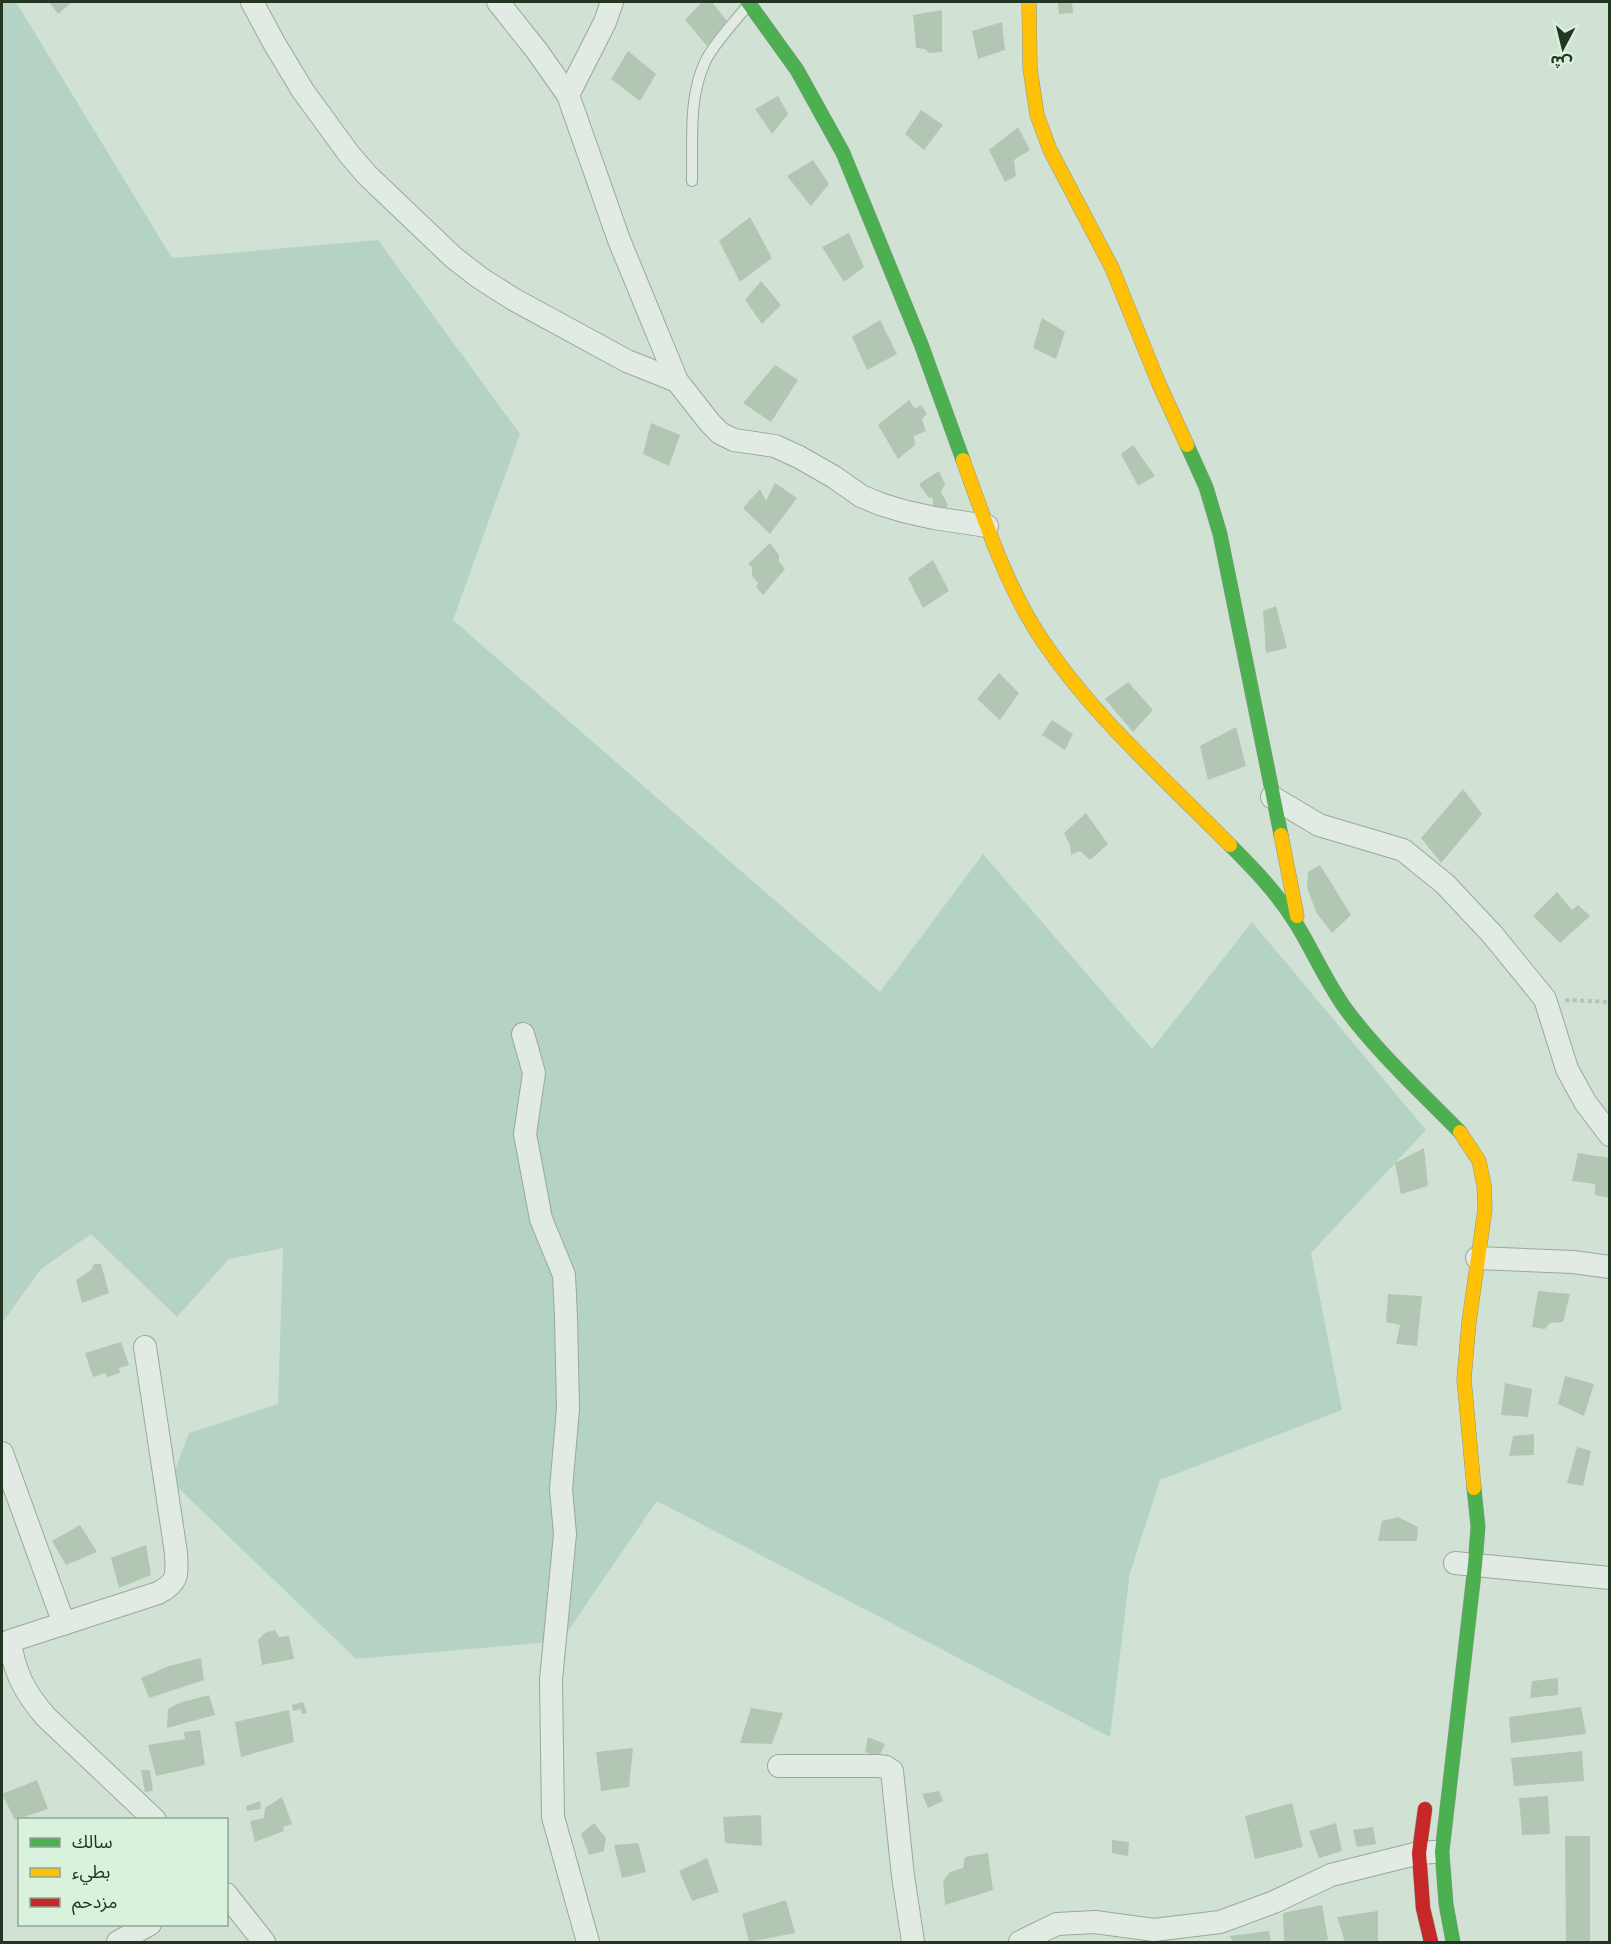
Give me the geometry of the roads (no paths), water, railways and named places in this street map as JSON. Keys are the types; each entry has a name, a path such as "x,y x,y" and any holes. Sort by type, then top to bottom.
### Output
{"street":[{"path":"252,2 303,91 349,154 367,175 453,257 487,284 513,299 627,361 677,381"},
{"path":"498,2 568,95 619,240 677,381 720,433 747,443 775,446 799,457 861,496 880,504 934,518 987,526"},
{"path":"568,95 605,22 612,2"},
{"path":"748,2 797,70 843,153 921,345 987,526 1013,586 1036,630 1066,674 1108,722 1262,877 1298,926 1326,980 1347,1010 1392,1064 1464,1137 1479,1161 1484,1185 1485,1209 1477,1258 1464,1379 1478,1527 1460,1563 1431,1852 1423,1908 1431,1942"},
{"path":"1029,2 1030,68 1037,115 1050,150 1112,268 1159,384 1206,487 1220,534 1298,926"},
{"path":"1272,796 1319,825 1403,850 1445,884 1492,934 1545,999 1567,1069 1585,1102 1610,1135"},
{"path":"522,1034 534,1073 525,1134 541,1219 564,1275 566,1317 568,1409 561,1489 565,1534 551,1680 553,1817 588,1942"},
{"path":"1477,1258 1573,1262 1610,1267"},
{"path":"145,1347 177,1572 172,1585 158,1593 6,1642 21,1684 31,1700 153,1818"},
{"path":"1461,1495 1469,1448"},
{"path":"2,1453 64,1624"},
{"path":"1460,1563 1610,1578"},
{"path":"778,1766 878,1766 886,1767 892,1772 913,1942"},
{"path":"1426,1795 1431,1852 1446,1904 1453,1942"},
{"path":"1020,1942 1057,1924 1095,1922 1154,1930 1220,1922 1275,1902 1331,1875 1431,1852"},
{"path":"228,1897 264,1942"},
{"path":"118,1942 146,1926"}],"lane":[{"path":"692,181 695,92 699,77 706,59 748,2"}]}
